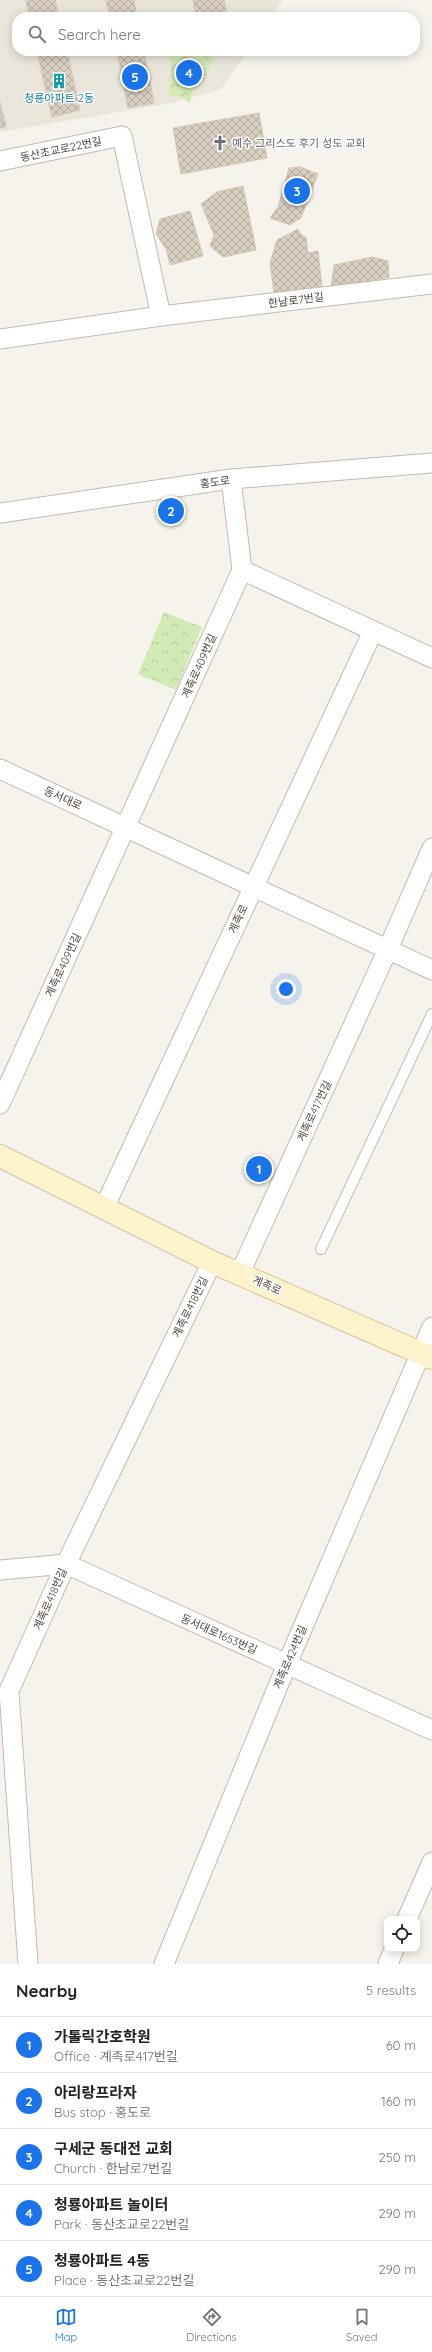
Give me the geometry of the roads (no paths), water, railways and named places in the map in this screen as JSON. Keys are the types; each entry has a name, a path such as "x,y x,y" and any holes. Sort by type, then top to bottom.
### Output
{"main road":[{"name":"계족로","path":"0,1156 212,1262 426,1355"}],"street":[{"name":"동산초교로22번길","path":"0,161 122,136 161,316"},
{"name":"한남로7번길","path":"0,339 161,316 432,284"},
{"name":"홍도로","path":"0,513 231,479 432,463"},
{"path":"231,479 242,570 432,658"},
{"name":"계족로409번길","path":"0,1104 127,827 242,570"},
{"name":"계족로","path":"104,1208 373,631"},
{"name":"동서대로","path":"0,769 127,827"},
{"path":"127,827 432,970"},
{"name":"계족로417번길","path":"240,1273 388,949 432,848"},
{"name":"계족로418번길","path":"28,1964 8,1691 66,1564 212,1262"},
{"name":"계족로424번길","path":"164,1964 287,1664 426,1355 432,1327"},
{"name":"동서대로1653번길","path":"0,1570 66,1564 432,1730"},
{"path":"408,1916 432,1862"},
{"path":"388,1964 393,1952"}],"lane":[{"path":"322,1249 432,1014"}],"place":[{"name":"청룡아파트 놀이터","path":"189,73"},
{"name":"청룡아파트 4동","path":"135,77"},
{"name":"청룡아파트 2동","path":"59,81"},
{"name":"예수 그리스도 후기 성도 교회","path":"220,143"},
{"name":"구세군 동대전 교회","path":"297,191"},
{"name":"아리랑프라자","path":"171,511"},
{"name":"가톨릭간호학원","path":"259,1169"}]}
